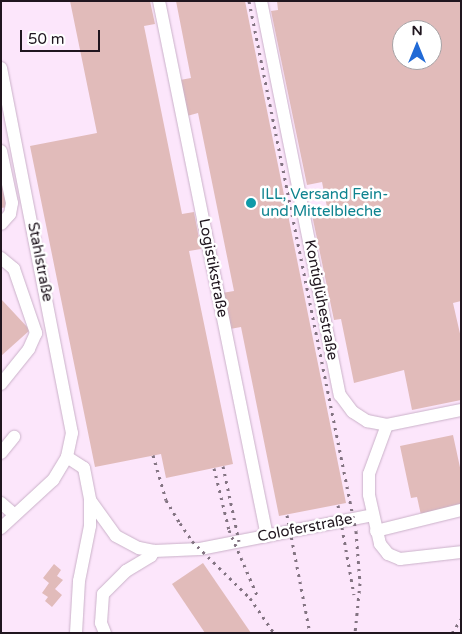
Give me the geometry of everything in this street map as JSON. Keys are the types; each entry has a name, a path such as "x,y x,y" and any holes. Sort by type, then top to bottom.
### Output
{"street":[{"name":"Logistikstraße","path":"159,1 267,536"},
{"name":"Kontiglühestraße","path":"261,1 340,396 353,412 367,420 387,425"},
{"name":"Stahlstraße","path":"1,68 70,414 72,433 67,457 53,480 1,528"},
{"path":"1,151 12,203 10,214 1,224"},
{"path":"1,258 14,269 36,333 29,349 1,384"},
{"path":"387,425 461,410"},
{"name":"Coloferstraße","path":"90,500 116,536 139,548 154,551 200,549 373,514 369,474 387,425"},
{"path":"1,453 14,437"},
{"path":"67,457 84,468 90,500 90,526 79,581 76,633"},
{"path":"1,503 15,515"},
{"path":"376,531 461,510"},
{"path":"373,514 380,544 388,554 400,559 461,552"},
{"path":"105,633 101,623 104,594 126,571 151,556 154,551"}],"building":[{"path":"70,1 150,1 155,24 144,26 182,214 194,212 201,249 189,251 233,464 166,478 161,454 95,467 30,146 97,133"},
{"name":"ILL, Versand Fein- und Mittelbleche","path":"176,1 245,1 346,503 279,516 241,327 230,329 222,293 234,291 198,113 187,116 180,80 191,78"},
{"path":"277,1 461,1 461,301 453,303 461,338 461,400 412,410 404,370 354,383 341,319 334,320 311,210 327,207 322,182 307,185 271,11 278,10"},
{"path":"1,177 8,207 1,208"},
{"path":"1,299 30,330 1,356"},
{"path":"453,435 461,472 461,504 421,515 417,497 411,498 400,446"},
{"path":"203,563 251,633 205,633 172,584"},
{"path":"54,564 61,570 57,576 63,580 55,589 62,595 52,607 45,601 48,597 42,593 49,583 43,578"}],"railway":[{"path":"249,1 356,531 360,583 355,633"},
{"path":"153,455 166,500 192,541 250,598 274,633"},
{"path":"223,466 239,541"},
{"path":"214,468 229,530 257,595"},
{"path":"338,505 354,595"},
{"path":"287,515 310,633"},
{"path":"452,633 461,619"}],"place":[{"name":"ILL, Versand Fein- und Mittelbleche","path":"251,203"}]}
